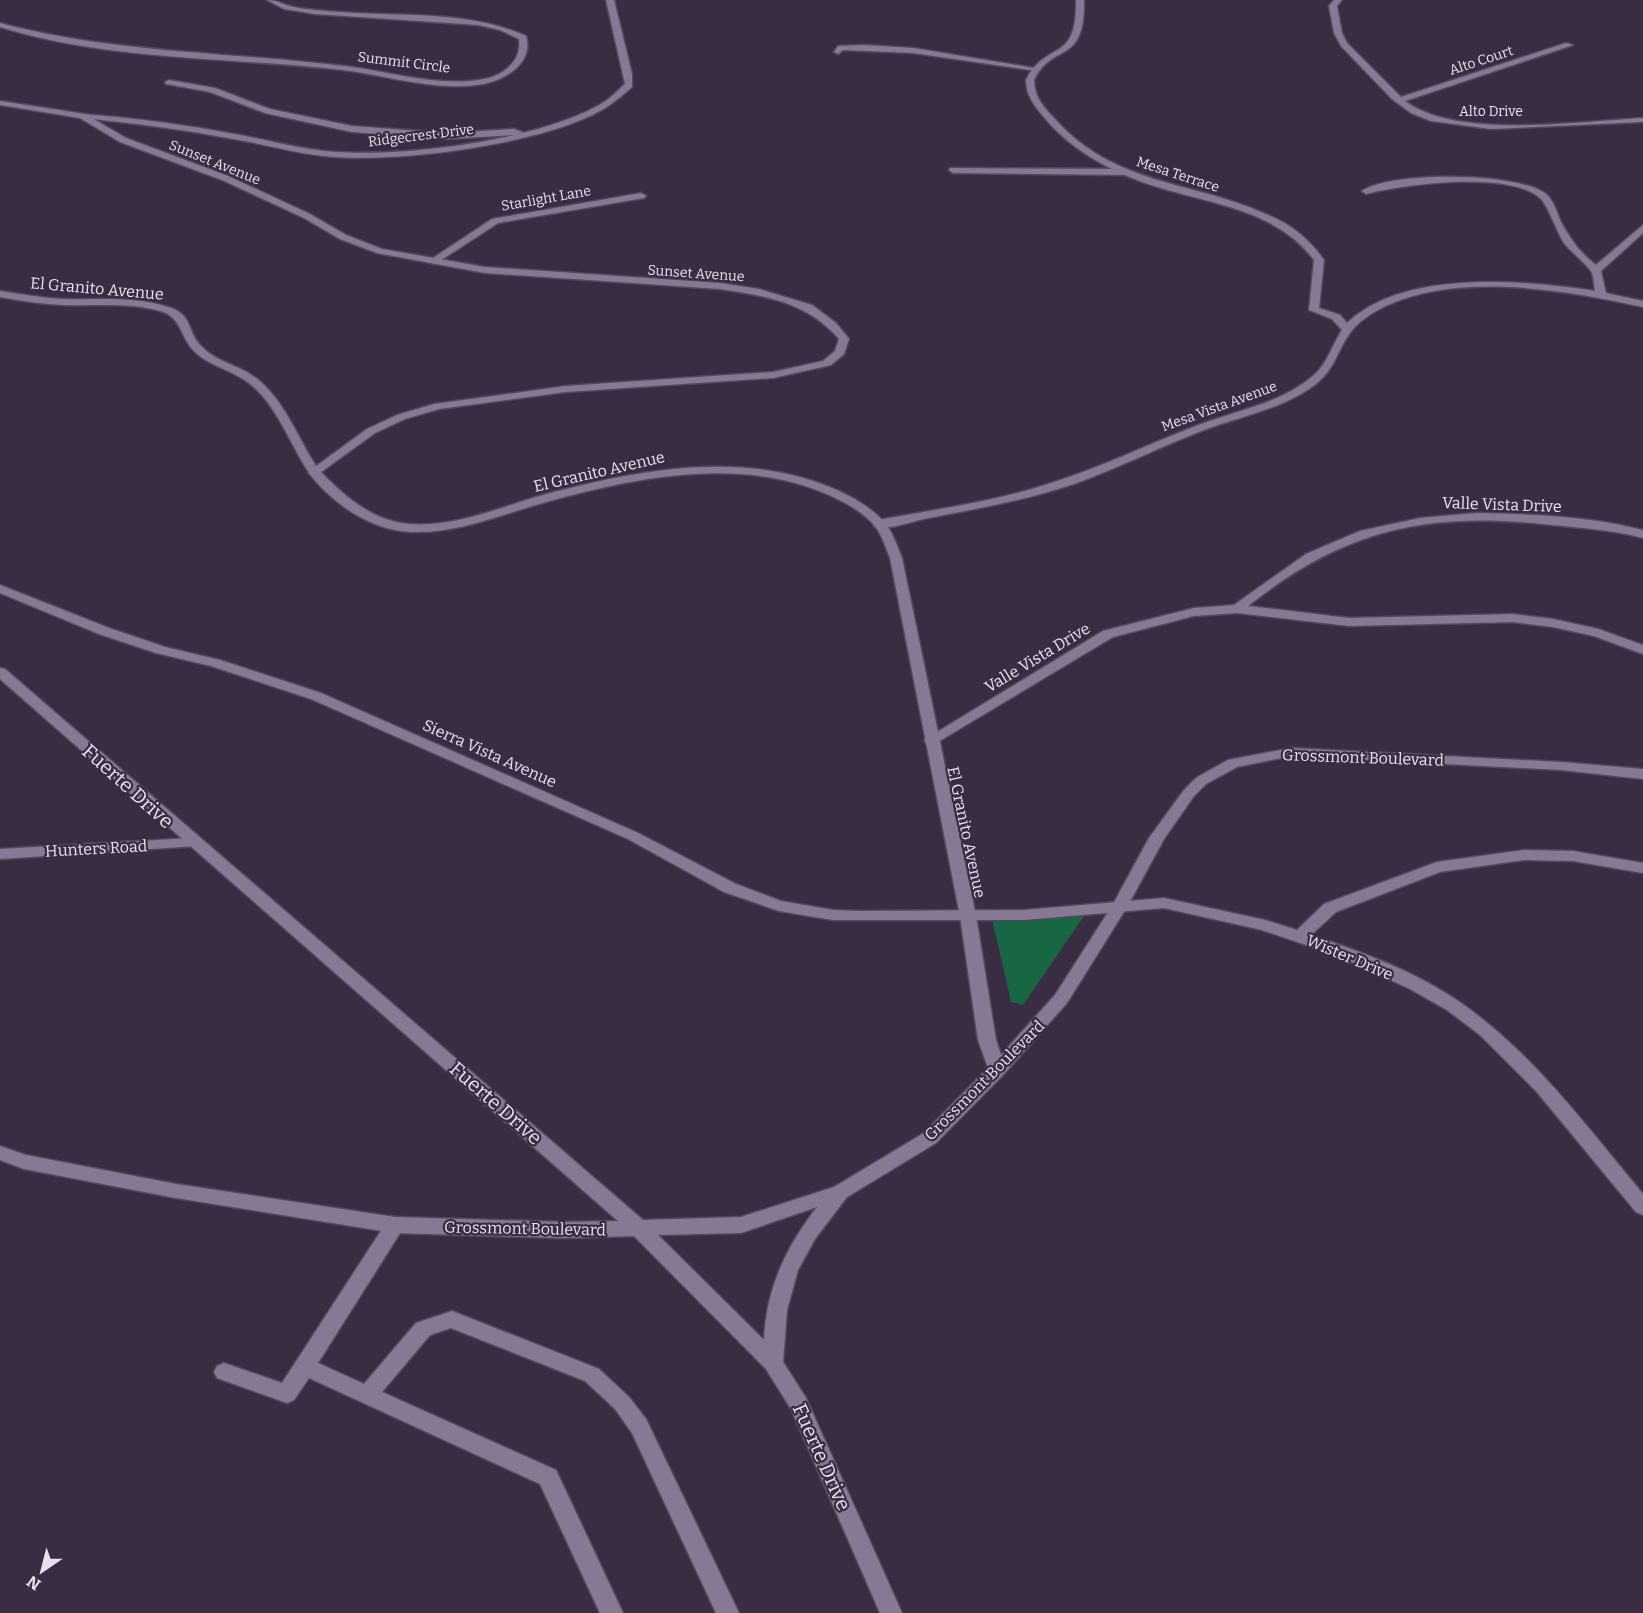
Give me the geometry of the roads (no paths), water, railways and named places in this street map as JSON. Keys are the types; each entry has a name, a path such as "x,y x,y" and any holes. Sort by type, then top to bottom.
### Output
{"street":[{"name":"Summit Circle","path":"0,25 74,44 341,68 458,83 481,82 507,73 522,55 525,46 523,38 478,22 335,15 283,6 271,0"},
{"name":"Ridgecrest Drive","path":"82,116 168,125 325,154 354,156 435,149 522,134 568,121 596,109 622,93 629,85 610,0"},
{"path":"838,52 841,48 853,47 908,51 1037,69 1065,51 1075,39 1080,27 1080,0"},
{"name":"Alto Drive","path":"1338,0 1333,6 1338,33 1344,44 1401,100 1429,118 1467,126 1643,120"},
{"name":"Alto Court","path":"1401,100 1569,45"},
{"name":"Mesa Terrace","path":"1037,69 1030,80 1029,87 1036,102 1062,135 1126,172 1145,180 1244,209 1290,231 1309,245 1319,260 1314,310 1336,317 1347,329"},
{"path":"169,82 212,90 268,111 352,129 447,136 514,132 522,134"},
{"name":"Sunset Avenue","path":"0,103 82,116 123,140 225,178 307,216 343,237 380,251 432,262 559,277 720,286 759,292 808,307 832,325 843,339 840,352 826,363 783,373 659,385 556,390 438,406 401,417 371,431 314,472"},
{"path":"953,170 1126,172"},
{"path":"1366,191 1384,184 1406,182 1484,181 1529,186 1545,197 1555,220 1580,260 1596,270 1601,294"},
{"name":"Starlight Lane","path":"432,262 495,221 640,196"},
{"path":"1596,270 1643,228"},
{"name":"Mesa Vista Avenue","path":"879,524 1051,488 1220,420 1278,401 1314,381 1326,369 1347,329 1379,306 1440,289 1523,285 1601,294 1643,303"},
{"name":"El Granito Avenue","path":"0,294 57,302 138,305 174,313 184,321 191,342 201,353 252,380 268,396 300,454 314,472 354,510 373,519 411,528 455,524 635,476 701,469 753,471 801,481 837,495 879,524 896,558 968,916 987,1041 997,1070"},
{"name":"Valle Vista Drive","path":"1237,609 1271,582 1335,544 1388,527 1429,518 1543,519 1643,534"},
{"name":"Sierra Vista Avenue","path":"0,590 113,634 161,650 215,663 316,696 633,836 754,898 788,908 833,915 968,916"},
{"name":"Valle Vista Drive","path":"931,740 1108,634 1194,612 1237,609 1349,622 1513,618 1554,623 1598,633 1643,650"},
{"name":"Fuerte Drive","path":"0,672 192,843 640,1229 773,1362 799,1404 891,1613"},
{"name":"Grossmont Boulevard","path":"0,1153 24,1162 176,1191 395,1225 486,1229 640,1229 741,1225 841,1192 930,1138 997,1070 1061,999 1119,907 1157,838 1189,793 1217,771 1251,758 1291,752 1561,766 1643,774"},
{"name":"Hunters Road","path":"0,854 192,843"},
{"path":"1300,936 1330,908 1437,867 1524,855 1573,856 1643,868"},
{"name":"Wister Drive","path":"968,916 1024,915 1164,903 1194,908 1300,936 1339,950 1454,1006 1486,1031 1542,1086 1643,1206"},
{"path":"773,1362 774,1324 784,1274 809,1230 841,1192"},
{"path":"224,1372 287,1394 395,1225"},
{"path":"366,1395 423,1329 452,1318 592,1375 622,1403 639,1426 728,1613"},
{"path":"304,1366 548,1477 612,1613"}]}
